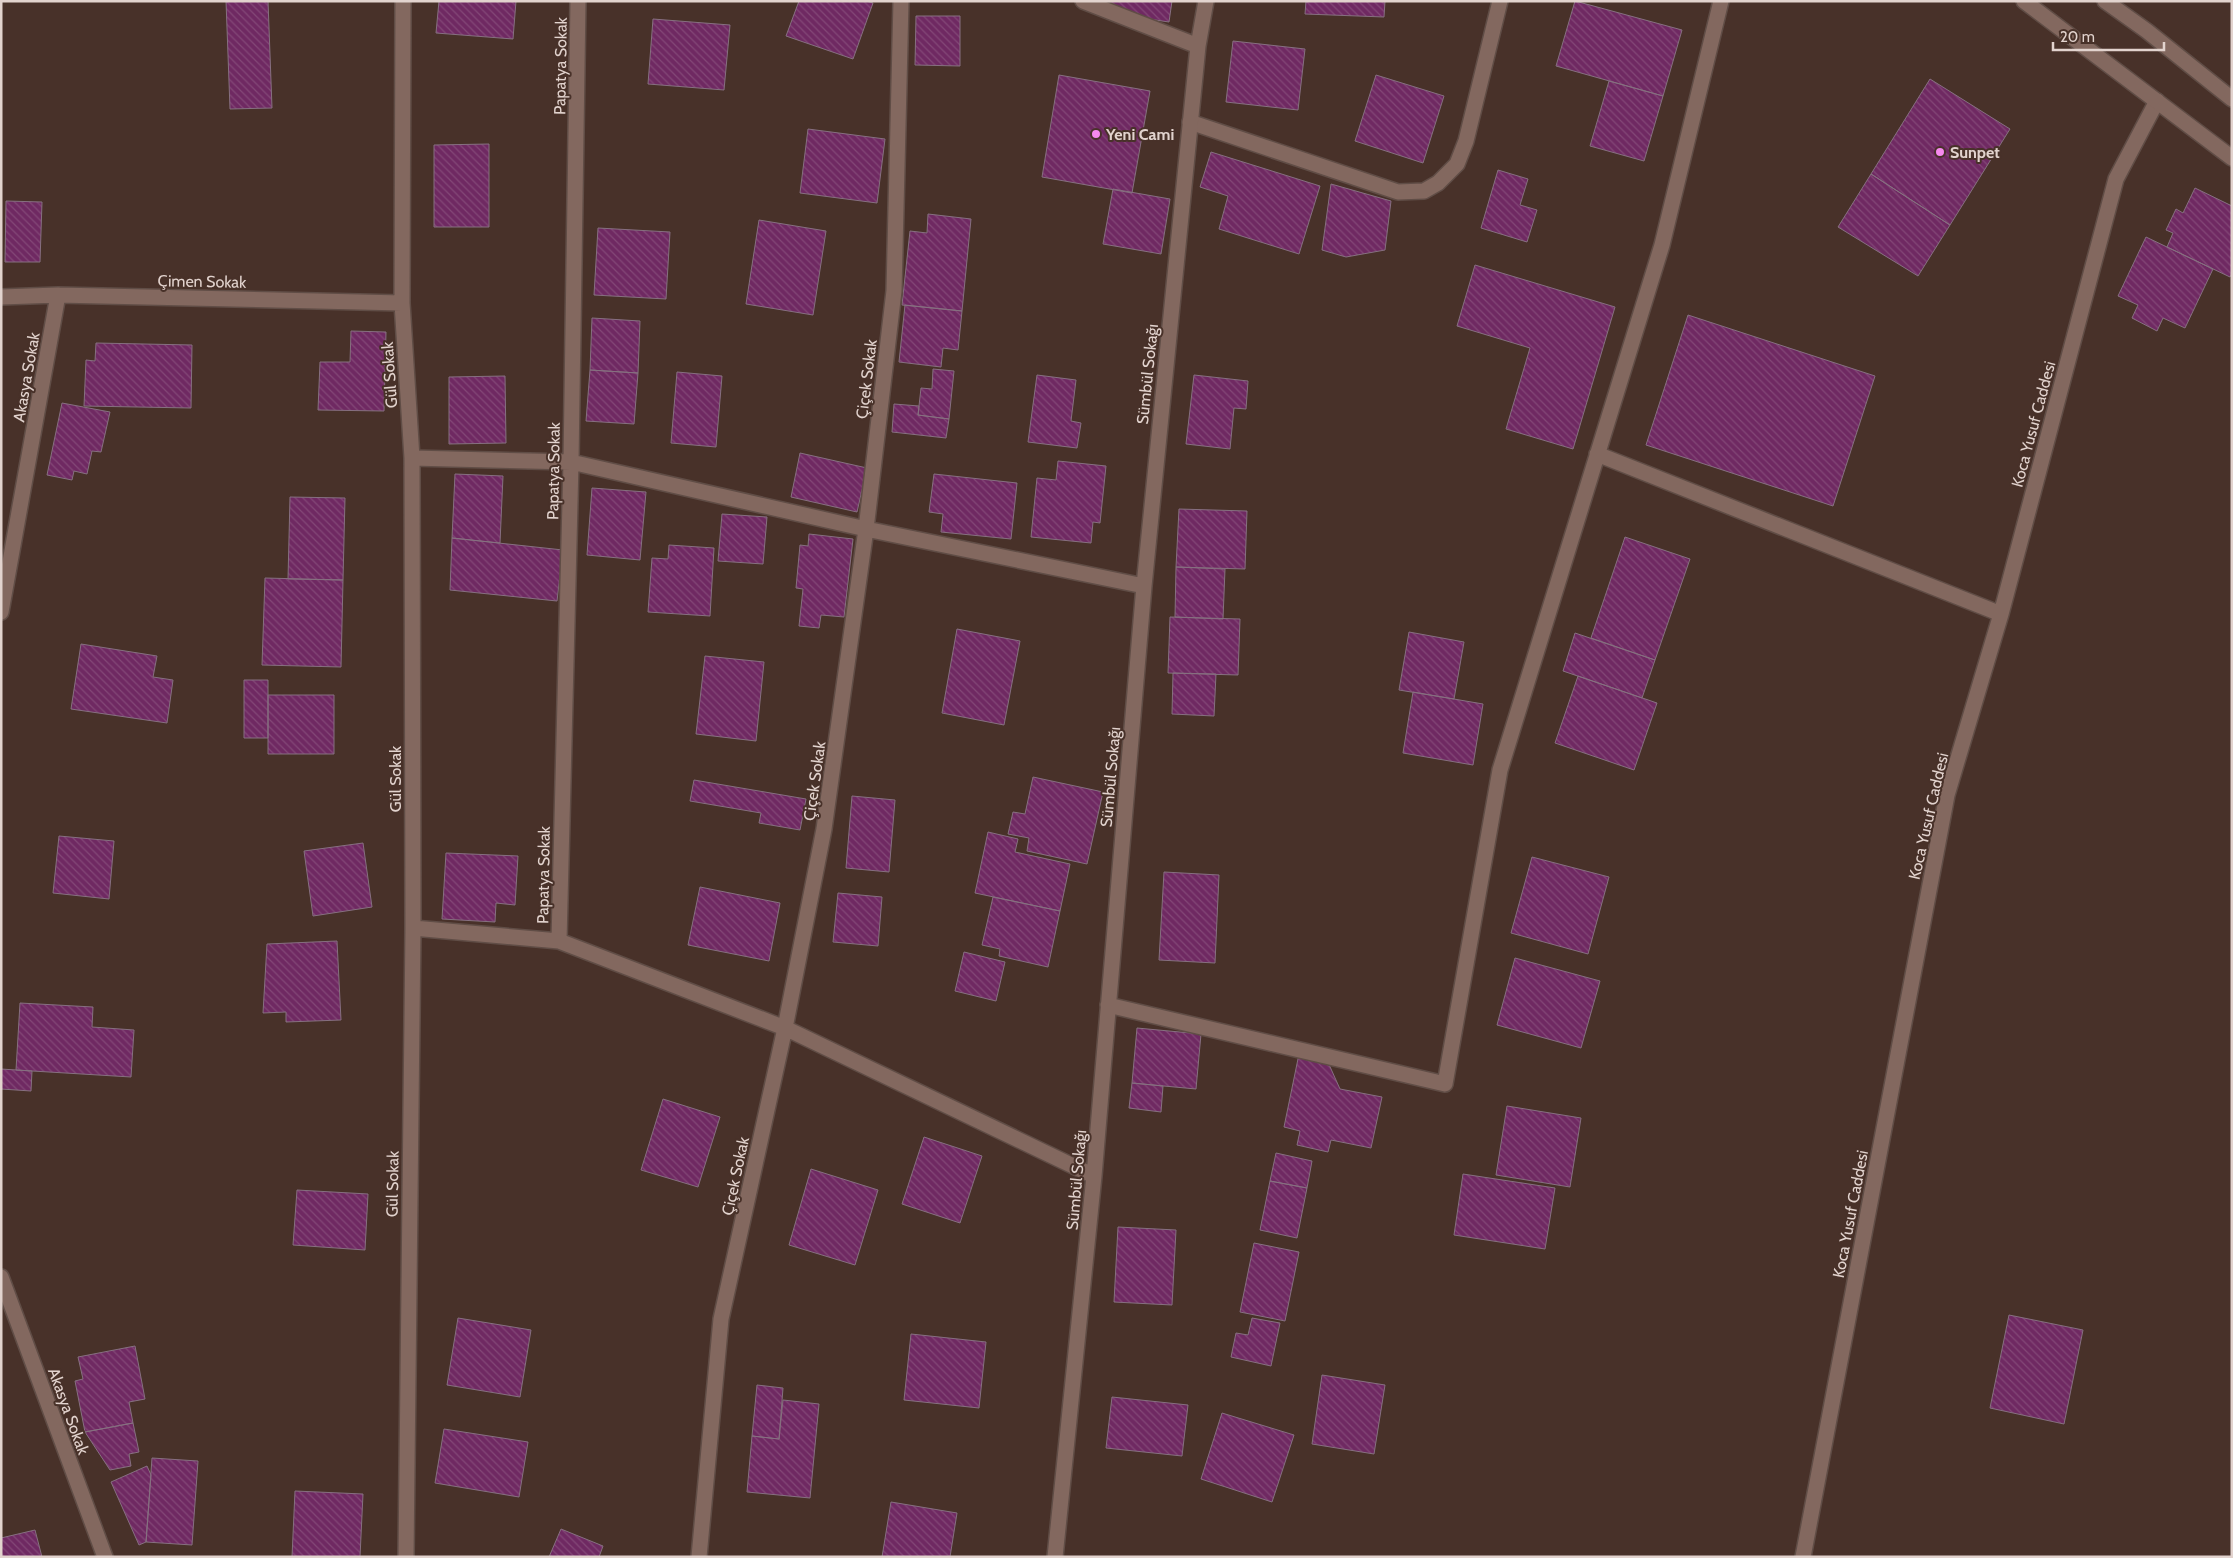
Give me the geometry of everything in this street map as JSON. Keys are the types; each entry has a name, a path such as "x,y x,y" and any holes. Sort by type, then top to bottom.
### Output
{"street":[{"name":"Gül Sokak","path":"404,1 402,303 412,458 413,928 406,1557"},
{"name":"Papatya Sokak","path":"559,941 571,462 578,1"},
{"name":"Çiçek Sokak","path":"700,1557 721,1319 785,1028 824,829 866,529 894,291 901,1"},
{"path":"1083,1 1198,46"},
{"name":"Sümbül Sokağı","path":"1055,1557 1094,1176 1144,586 1198,46 1206,1"},
{"path":"1190,122 1398,192 1424,191 1438,183 1457,164 1466,142 1500,1"},
{"path":"1108,1005 1445,1084 1500,770 1662,245 1721,1"},
{"path":"2024,1 2232,158"},
{"path":"2105,1 2147,31 2232,99"},
{"name":"Koca Yusuf Caddesi","path":"1803,1557 1947,795 2001,614 2116,179 2157,101"},
{"name":"Çimen Sokak","path":"1,297 58,295 402,303"},
{"name":"Akasya Sokak","path":"1,612 58,295"},
{"path":"1597,454 2001,614"},
{"path":"412,458 571,462 866,529 1144,586"},
{"path":"413,928 559,941 785,1028 1094,1176"},
{"name":"Akasya Sokak","path":"1,1277 105,1557"}],"building":[{"path":"226,1 268,1 272,108 230,109"},
{"path":"439,1 516,1 513,39 436,33"},
{"path":"799,1 866,1 873,3 853,59 786,36"},
{"path":"1102,1 1172,1 1169,22 1101,12"},
{"path":"1306,1 1385,1 1384,17 1305,14"},
{"path":"1575,1 1682,30 1663,96 1556,66"},
{"path":"916,16 960,16 960,66 915,65"},
{"path":"653,19 730,25 724,90 648,84"},
{"path":"1233,41 1305,49 1298,110 1226,102"},
{"name":"Yeni Cami","path":"1059,75 1150,91 1132,193 1042,177"},
{"path":"1376,75 1444,96 1423,163 1355,141"},
{"path":"1930,79 2010,129 1950,225 1871,174"},
{"path":"1609,81 1663,96 1644,161 1590,146"},
{"path":"808,129 885,139 877,203 800,193"},
{"path":"489,144 489,227 434,227 434,145"},
{"path":"1211,152 1320,186 1299,254 1219,229 1228,196 1200,187"},
{"path":"1498,170 1528,179 1520,205 1537,210 1527,242 1481,228"},
{"path":"1871,174 1950,225 1918,276 1838,227"},
{"path":"1331,184 1391,201 1385,250 1346,257 1322,250"},
{"path":"2195,188 2232,206 2232,273 2230,277 2167,247 2173,233 2166,230 2176,209 2183,213"},
{"path":"1113,189 1170,199 1161,254 1103,244"},
{"path":"6,201 42,202 40,262 5,262"},
{"path":"928,214 971,219 962,311 902,305 910,231 927,233"},
{"path":"759,220 826,231 813,315 746,304"},
{"path":"598,228 670,232 666,299 594,295"},
{"path":"2146,237 2213,269 2185,328 2163,318 2157,331 2132,318 2138,305 2118,296"},
{"path":"1475,265 1615,307 1573,449 1506,429 1530,348 1457,326"},
{"path":"905,305 962,311 958,350 943,348 941,367 899,362"},
{"path":"1688,315 1875,376 1833,506 1646,445"},
{"path":"592,318 640,321 638,373 590,370"},
{"path":"351,331 386,332 384,411 318,410 320,362 350,362"},
{"path":"96,343 192,345 191,408 84,406 86,360 95,361"},
{"path":"933,369 954,371 949,419 918,415 921,388 932,389"},
{"path":"590,370 638,373 634,424 586,421"},
{"path":"677,372 722,376 716,447 671,443"},
{"path":"1037,375 1076,380 1071,421 1081,423 1077,448 1028,442"},
{"path":"1194,375 1248,381 1246,409 1234,408 1230,449 1186,444"},
{"path":"505,376 506,443 449,444 449,377"},
{"path":"62,403 110,412 101,452 92,451 87,474 74,471 72,480 47,475"},
{"path":"894,404 919,406 918,415 949,419 946,438 892,432"},
{"path":"800,453 867,468 857,512 791,497"},
{"path":"1058,461 1106,466 1100,523 1093,522 1091,543 1031,537 1037,478 1056,480"},
{"path":"455,474 503,476 500,543 452,538"},
{"path":"934,474 1017,483 1011,539 941,532 943,514 929,512"},
{"path":"592,488 646,492 640,560 587,555"},
{"path":"290,497 345,498 343,580 288,579"},
{"path":"1179,509 1247,511 1245,569 1176,567"},
{"path":"722,514 767,517 763,564 718,561"},
{"path":"809,534 853,539 844,617 821,615 819,628 799,626 803,589 796,588 800,545 808,546"},
{"path":"1625,537 1690,559 1655,660 1591,638"},
{"path":"452,538 563,550 557,601 450,590"},
{"path":"669,545 714,548 710,616 648,612 652,558 668,559"},
{"path":"1176,567 1225,569 1223,619 1175,617"},
{"path":"265,578 343,580 341,667 262,665"},
{"path":"1170,617 1240,619 1238,675 1168,673"},
{"path":"957,629 1020,641 1004,725 942,713"},
{"path":"1409,632 1464,642 1454,699 1399,690"},
{"path":"1575,633 1655,660 1642,698 1563,671"},
{"path":"81,644 157,656 153,677 173,680 167,723 71,709"},
{"path":"705,656 764,662 756,741 696,734"},
{"path":"1173,673 1216,674 1214,716 1172,714"},
{"path":"1578,676 1657,703 1634,770 1555,743"},
{"path":"244,680 268,680 268,738 244,738"},
{"path":"1413,692 1483,704 1473,765 1403,753"},
{"path":"268,695 334,695 334,754 268,754"},
{"path":"1033,777 1103,792 1087,864 1027,851 1029,838 1008,834 1013,812 1025,814"},
{"path":"694,780 806,799 800,830 759,823 761,813 690,801"},
{"path":"852,796 895,800 889,872 846,868"},
{"path":"988,832 1018,839 1015,852 1070,864 1060,911 975,893"},
{"path":"59,836 114,841 109,899 53,893"},
{"path":"363,843 372,907 313,916 304,851"},
{"path":"446,853 518,856 515,905 496,903 495,922 442,919"},
{"path":"1532,857 1609,877 1588,954 1511,933"},
{"path":"1164,872 1219,875 1215,963 1159,960"},
{"path":"700,887 780,903 769,961 688,945"},
{"path":"838,893 882,897 878,946 833,942"},
{"path":"993,897 1060,911 1048,967 999,956 1000,949 982,945"},
{"path":"337,941 341,1020 286,1022 286,1012 263,1013 267,944"},
{"path":"964,952 1005,962 996,1001 955,991"},
{"path":"1515,958 1600,981 1581,1048 1497,1025"},
{"path":"20,1003 93,1007 92,1027 134,1030 131,1077 16,1070"},
{"path":"1137,1028 1201,1034 1196,1089 1132,1083"},
{"path":"1299,1054 1327,1060 1340,1089 1382,1097 1371,1148 1331,1140 1328,1152 1297,1145 1300,1131 1284,1127"},
{"path":"1,1069 32,1071 31,1091 1,1089"},
{"path":"1132,1083 1163,1086 1161,1112 1129,1108"},
{"path":"663,1099 720,1117 698,1187 641,1170"},
{"path":"1507,1106 1581,1118 1570,1187 1496,1175"},
{"path":"924,1137 982,1156 960,1223 902,1204"},
{"path":"1276,1153 1312,1161 1307,1188 1270,1181"},
{"path":"811,1169 878,1190 855,1265 789,1245"},
{"path":"1463,1174 1555,1188 1545,1249 1454,1235"},
{"path":"1270,1181 1307,1188 1297,1238 1260,1230"},
{"path":"297,1190 368,1194 365,1250 293,1245"},
{"path":"1118,1227 1176,1230 1172,1305 1114,1302"},
{"path":"1254,1243 1299,1252 1285,1321 1240,1312"},
{"path":"2009,1315 2083,1330 2064,1424 1990,1408"},
{"path":"458,1318 531,1330 520,1397 447,1385"},
{"path":"1252,1318 1280,1323 1271,1366 1231,1357 1236,1333 1248,1335"},
{"path":"911,1334 986,1342 979,1408 904,1400"},
{"path":"135,1346 145,1399 129,1402 133,1423 85,1432 75,1381 83,1379 78,1357"},
{"path":"1322,1375 1385,1385 1374,1454 1312,1444"},
{"path":"757,1385 783,1388 779,1439 752,1436"},
{"path":"1112,1397 1188,1405 1182,1456 1106,1448"},
{"path":"783,1400 819,1404 810,1498 747,1492 752,1436 779,1439"},
{"path":"1222,1413 1294,1435 1272,1502 1201,1479"},
{"path":"133,1423 139,1452 129,1454 131,1466 110,1470 85,1432"},
{"path":"444,1429 528,1442 519,1497 435,1483"},
{"path":"152,1458 198,1461 192,1545 146,1542"},
{"path":"147,1466 151,1475 146,1542 139,1545 111,1482"},
{"path":"295,1491 363,1494 360,1557 292,1557"},
{"path":"891,1502 957,1513 950,1557 882,1557"},
{"path":"561,1529 603,1546 599,1557 549,1557"},
{"path":"35,1530 42,1557 1,1557 1,1538"}],"place":[{"name":"Yeni Cami","path":"1096,134"},
{"name":"Sunpet","path":"1940,152"}]}
